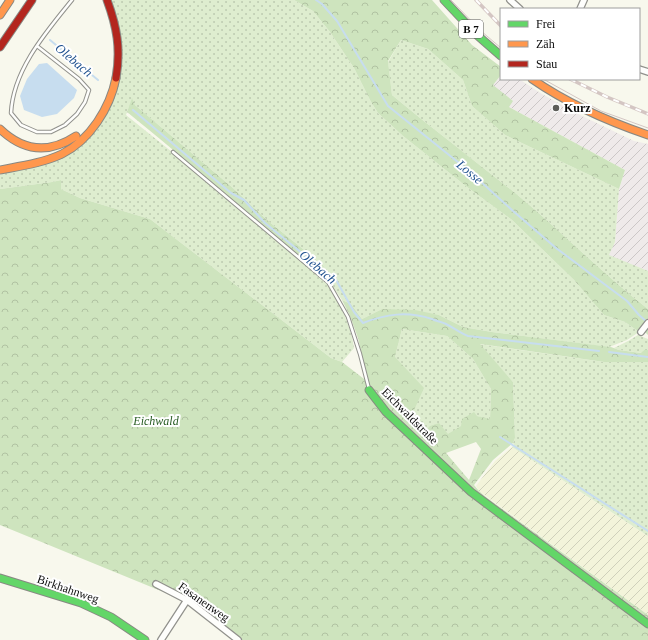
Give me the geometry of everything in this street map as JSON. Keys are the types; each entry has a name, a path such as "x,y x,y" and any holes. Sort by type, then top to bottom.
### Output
{"main road":[{"path":"0,15 10,0"},
{"path":"0,47 32,0"},
{"path":"0,129 8,137 23,145 36,148 49,148 65,144 72,140 94,119 108,92 114,63 113,33 108,14 102,0"},
{"path":"0,170 41,162 66,152 85,137 103,113 115,84 119,53 116,22 107,0"},
{"name":"B 7","path":"444,0 477,35 500,55"},
{"path":"0,56 22,14"},
{"path":"534,80 602,118 648,135"},
{"name":"Eichwaldstraße","path":"369,390 386,412 471,492 648,624"},
{"name":"Birkhahnweg","path":"0,578 81,603 111,617 146,640"}],"street":[{"path":"510,0 519,8"},
{"path":"641,332 648,323"},
{"name":"Fasanenweg","path":"156,584 187,600 238,640"},
{"path":"161,640 187,600"}],"lane":[{"path":"37,46 79,79 89,90 85,102 77,114 65,125 51,132 38,132 21,125 11,113 12,100 17,81 37,46 72,0"},
{"name":"Eichwaldstraße","path":"173,152 328,282 348,317 360,354 369,390"}],"shaded area":[{"path":"500,76 500,80 521,80 542,94 582,116 634,141 648,144 648,271 608,256 615,242 619,189 625,170 509,107 493,85"}],"green space":[{"path":"110,0 294,0 313,11 330,32 354,68 378,113 403,136 467,187 512,220 574,280 604,315 625,322 639,332 627,340 609,347 463,327 439,315 382,309 362,319 351,304 342,300 330,282 321,274 324,266 267,220 233,188 135,105 132,99 126,115 182,160 327,283 344,314 353,339 354,348 342,362 331,358 150,219 80,198 61,189 61,180 0,189 0,175 87,139 120,77"},
{"path":"294,0 432,0 472,45 500,66 500,76 493,85 513,101 509,107 625,170 619,189 505,135 472,106 463,80 428,49 401,40 388,61 392,95 520,197 615,282 648,309 648,335 645,332 639,332 625,322 604,315 574,280 512,220 467,187 403,136 378,113 354,68 330,32 313,11"},
{"path":"401,40 428,49 463,80 472,106 505,135 619,189 615,242 609,255 648,271 648,309 615,282 520,197 392,95 388,62"},
{"path":"132,98 135,105 233,188 267,220 324,266 321,274 127,112"},
{"name":"Eichwald","path":"61,180 61,189 80,198 150,219 331,358 342,362 368,382 358,338 342,300 351,304 362,319 382,309 415,310 439,315 463,327 492,332 611,347 619,350 641,353 644,350 648,350 648,362 604,362 480,344 513,382 515,438 513,443 493,460 474,485 486,497 648,615 648,640 235,640 183,600 0,525 0,189","holes":["402,329 447,336 473,359 491,389 490,419 477,416 474,412 462,419 461,426 448,434 439,423 430,426 424,432 410,419 424,388 395,357","476,442 481,449 469,480 446,453"]},
{"path":"402,329 447,336 473,359 491,389 490,420 477,416 448,435 425,432 410,419 395,357"},
{"path":"638,335 648,339 648,350 644,350 642,353 614,348 628,341"},
{"path":"479,344 604,362 648,362 648,536 512,447 514,445 513,443 515,438 513,382"},
{"path":"512,447 648,536 648,615 479,491 476,486 495,461"}],"water":[{"path":"47,63 77,90 74,98 57,114 42,117 24,110 20,96 27,79 39,64"}],"waterway":[{"name":"Losse","path":"316,0 322,4 337,21 388,106 469,171 556,248 627,301 647,322"},
{"name":"Olebach","path":"50,40 98,80"},
{"name":"Olebach","path":"133,110 231,193 244,200 265,223 330,276 335,278 354,312 363,323 380,317 405,314 414,315 444,323 468,336 599,351"},
{"name":"Olebach","path":"609,352 648,357"},
{"path":"500,437 648,531"}],"tram line":[{"path":"451,0 481,31 500,47"},
{"path":"545,80 601,111 648,128"}],"railway":[{"path":"476,0 500,25"},
{"path":"572,80 607,97 648,114"}],"traffic: fast":[{"path":"444,0 477,35 500,55"},
{"path":"369,390 386,412 471,492 648,624"},
{"path":"0,578 81,603 111,617 145,640"}],"traffic: slow":[{"path":"0,15 10,0"},
{"path":"0,170 47,160 72,148 90,132 104,112 116,78"},
{"path":"534,80 588,111 648,135"},
{"path":"0,129 9,137 18,142 37,148 56,146 76,136"}],"traffic: jam":[{"path":"0,47 32,0"},
{"path":"107,0 116,29 118,48 116,78"}],"place":[{"name":"Kurz","path":"556,108"}]}
